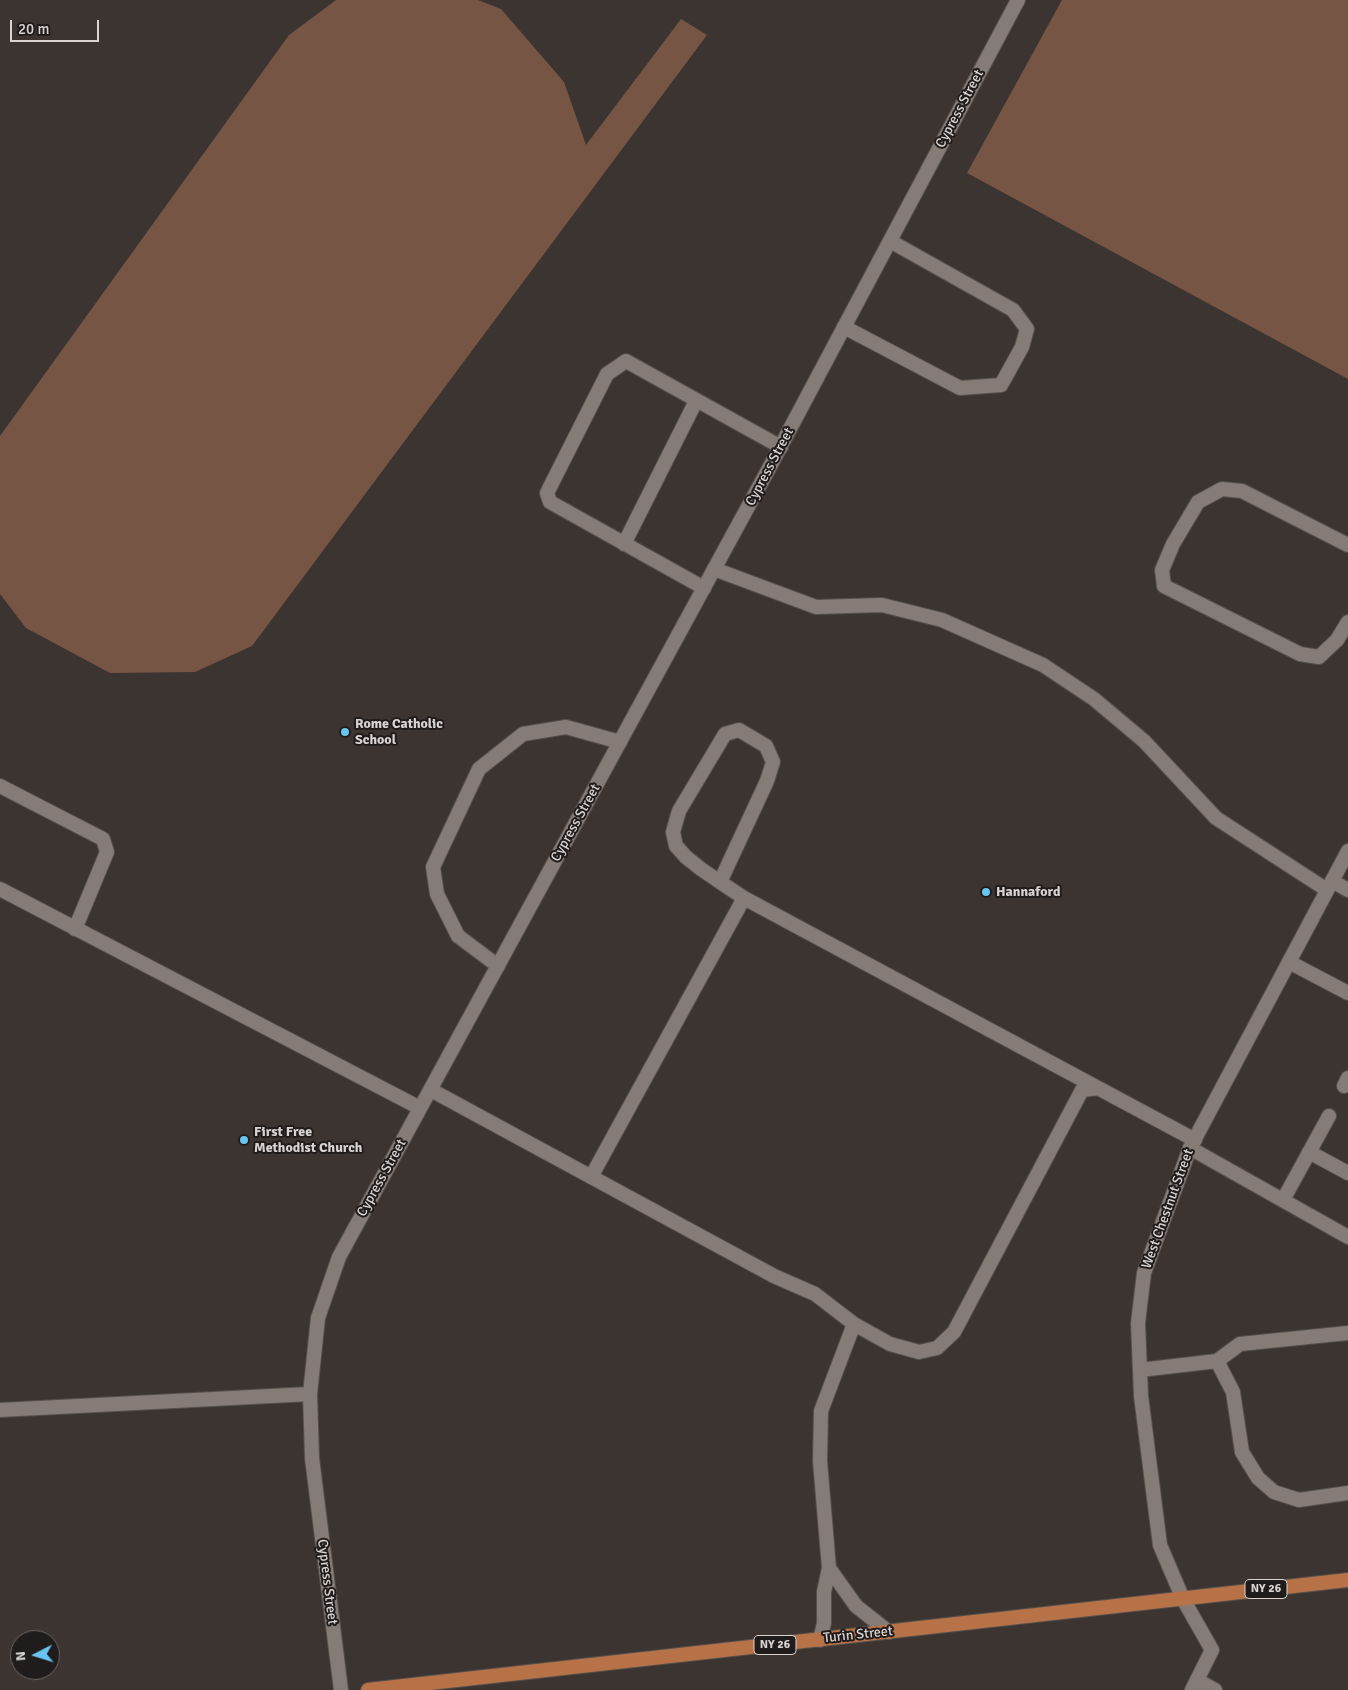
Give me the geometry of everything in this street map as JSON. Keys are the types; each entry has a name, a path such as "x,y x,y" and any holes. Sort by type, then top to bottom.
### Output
{"main road":[{"name":"Turin Street","path":"368,1690 1348,1580"}],"street":[{"name":"Cypress Street","path":"341,1690 312,1458 310,1394 318,1318 339,1257 781,447 1018,0"},
{"path":"844,327 960,388 1001,385 1022,347 1027,329 1013,310 890,241"},
{"path":"704,588 550,502 547,493 607,374 626,361 781,447"},
{"path":"624,544 696,401"},
{"path":"1348,545 1242,491 1222,489 1198,502 1173,544 1162,570 1164,586 1300,654 1319,657 1337,640 1348,622"},
{"path":"714,569 816,607 882,605 942,620 1043,665 1094,699 1144,741 1216,818 1330,886 1348,890"},
{"path":"498,966 458,936 437,894 433,867 479,769 523,734 566,727 620,742"},
{"path":"720,882 773,762 766,746 739,730 725,734 679,811 673,832 676,846 686,857 720,882 744,898 1098,1088 1348,1237"},
{"path":"0,786 103,839 107,852 76,929"},
{"name":"West Chestnut Street","path":"1194,1685 1212,1650 1183,1599 1160,1545 1141,1396 1138,1323 1144,1273 1192,1144 1348,851"},
{"path":"0,890 420,1108"},
{"path":"591,1177 744,898"},
{"path":"1289,962 1348,993"},
{"path":"430,1090 774,1276 815,1294 854,1324 890,1344 919,1352 937,1348 954,1332 1082,1090 1098,1088"},
{"path":"1283,1200 1329,1116"},
{"path":"1309,1152 1348,1173"},
{"path":"820,1640 824,1623 824,1592 829,1568 820,1461 821,1411 854,1324"},
{"path":"1140,1370 1217,1361 1240,1344 1348,1333"},
{"path":"1217,1361 1233,1392 1242,1452 1258,1478 1274,1492 1299,1500 1348,1493"},
{"path":"0,1410 310,1394"},
{"path":"829,1568 856,1606 889,1632"},
{"path":"1194,1685 1215,1690"}],"shaded area":[{"path":"336,0 478,0 501,9 564,82 586,145 681,19 707,35 252,646 195,672 110,673 26,628 0,594 0,436 289,35"},
{"path":"1062,0 1348,0 1348,379 967,173"}],"place":[{"name":"Rome Catholic School","path":"345,732"},
{"name":"Hannaford","path":"986,892"},
{"name":"First Free Methodist Church","path":"244,1140"}]}
